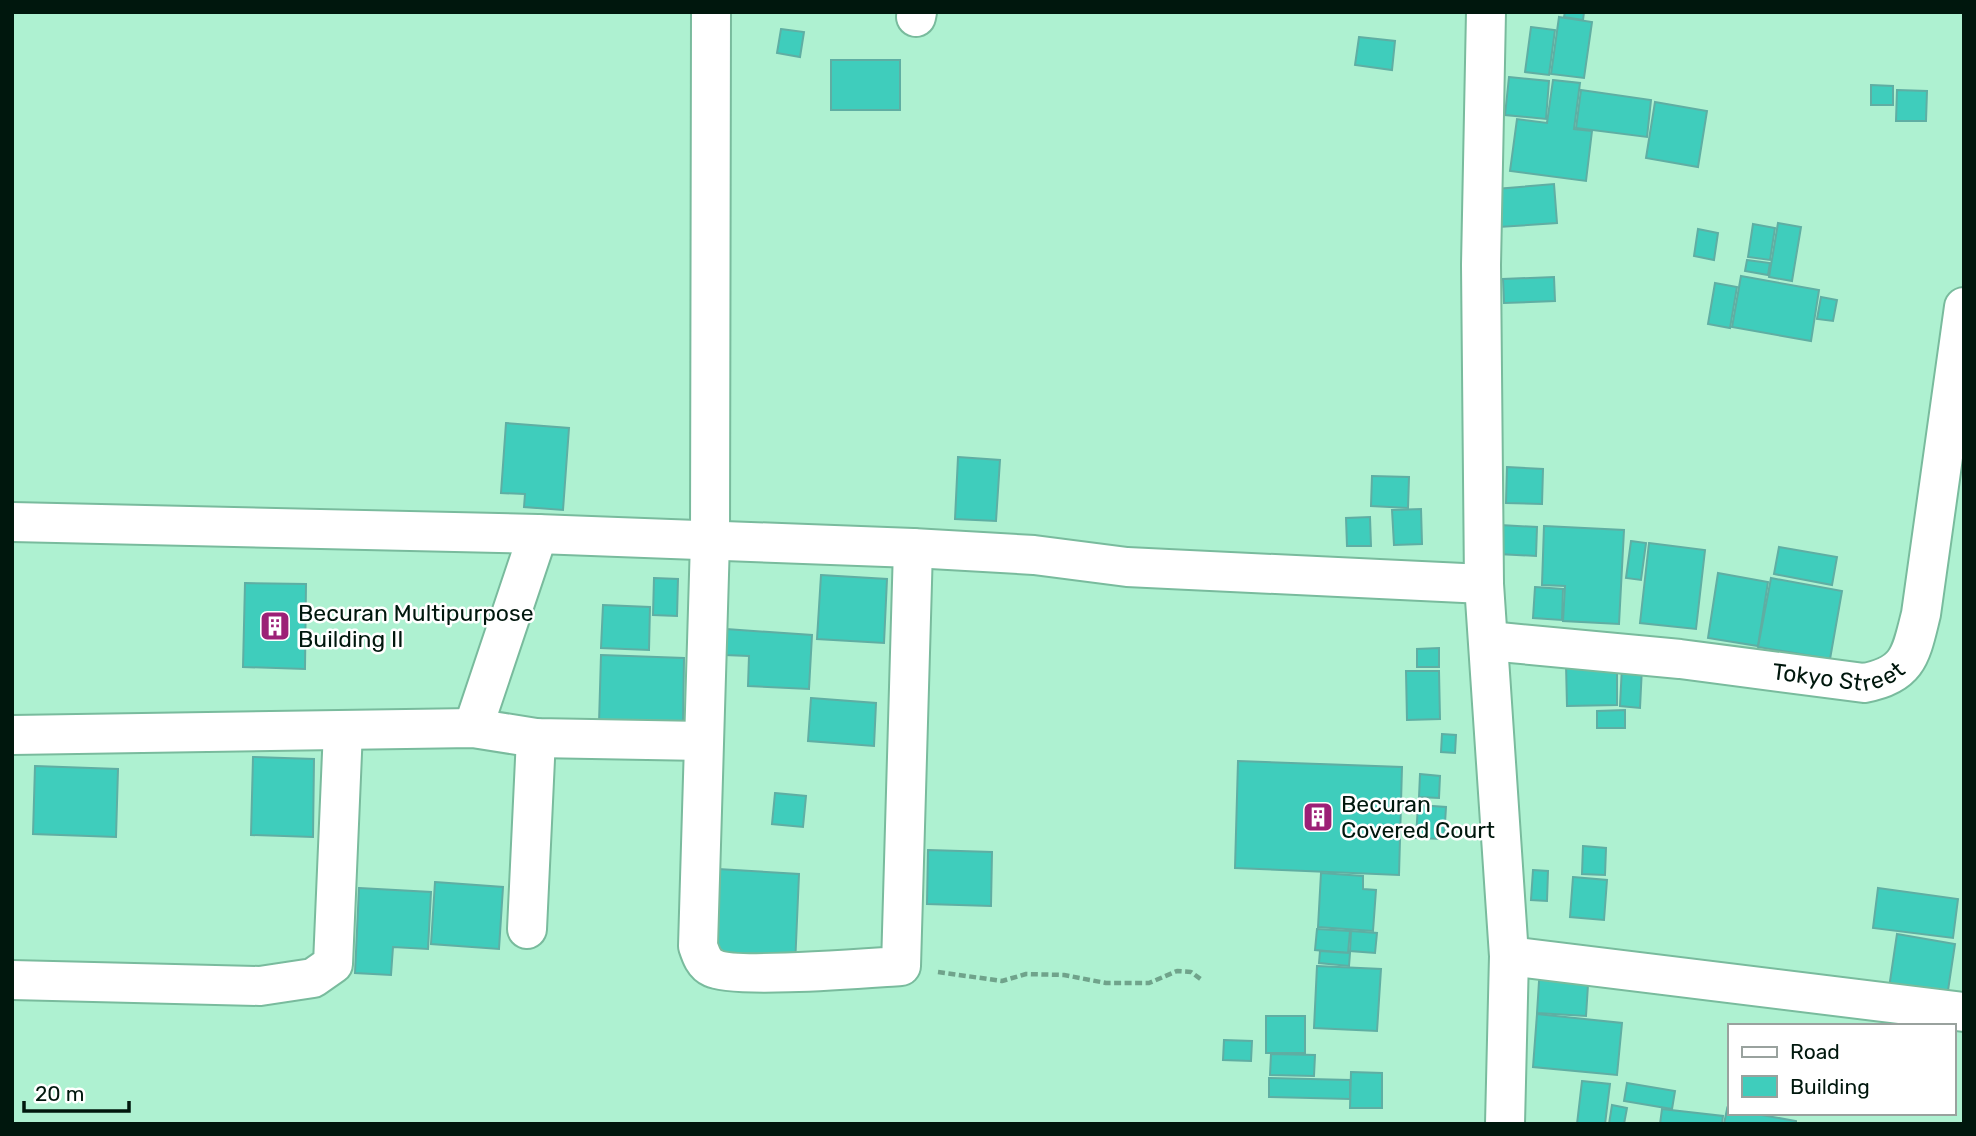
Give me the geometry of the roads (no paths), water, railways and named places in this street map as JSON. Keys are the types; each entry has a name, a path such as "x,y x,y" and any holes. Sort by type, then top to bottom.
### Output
{"street":[{"path":"711,12 709,541 698,946 702,958 711,968 725,971 901,966 913,548"},
{"path":"1486,12 1481,265 1484,584 1509,956 1505,1124"},
{"name":"Tokyo Street","path":"1489,641 1680,659 1864,683 1886,679 1902,667 1912,651 1921,614 1964,307"},
{"path":"12,522 538,534 913,548 1034,555 1127,567 1484,584"},
{"path":"473,728 538,534"},
{"path":"12,735 473,728 536,738 703,741"},
{"path":"12,980 260,986 313,978 324,972 333,964 343,730"},
{"path":"527,929 536,738"},
{"path":"1509,956 1964,1012"}],"place":[{"name":"Becuran Multipurpose Building II","path":"275,626"},
{"name":"Becuran Covered Court","path":"1318,817"}]}
